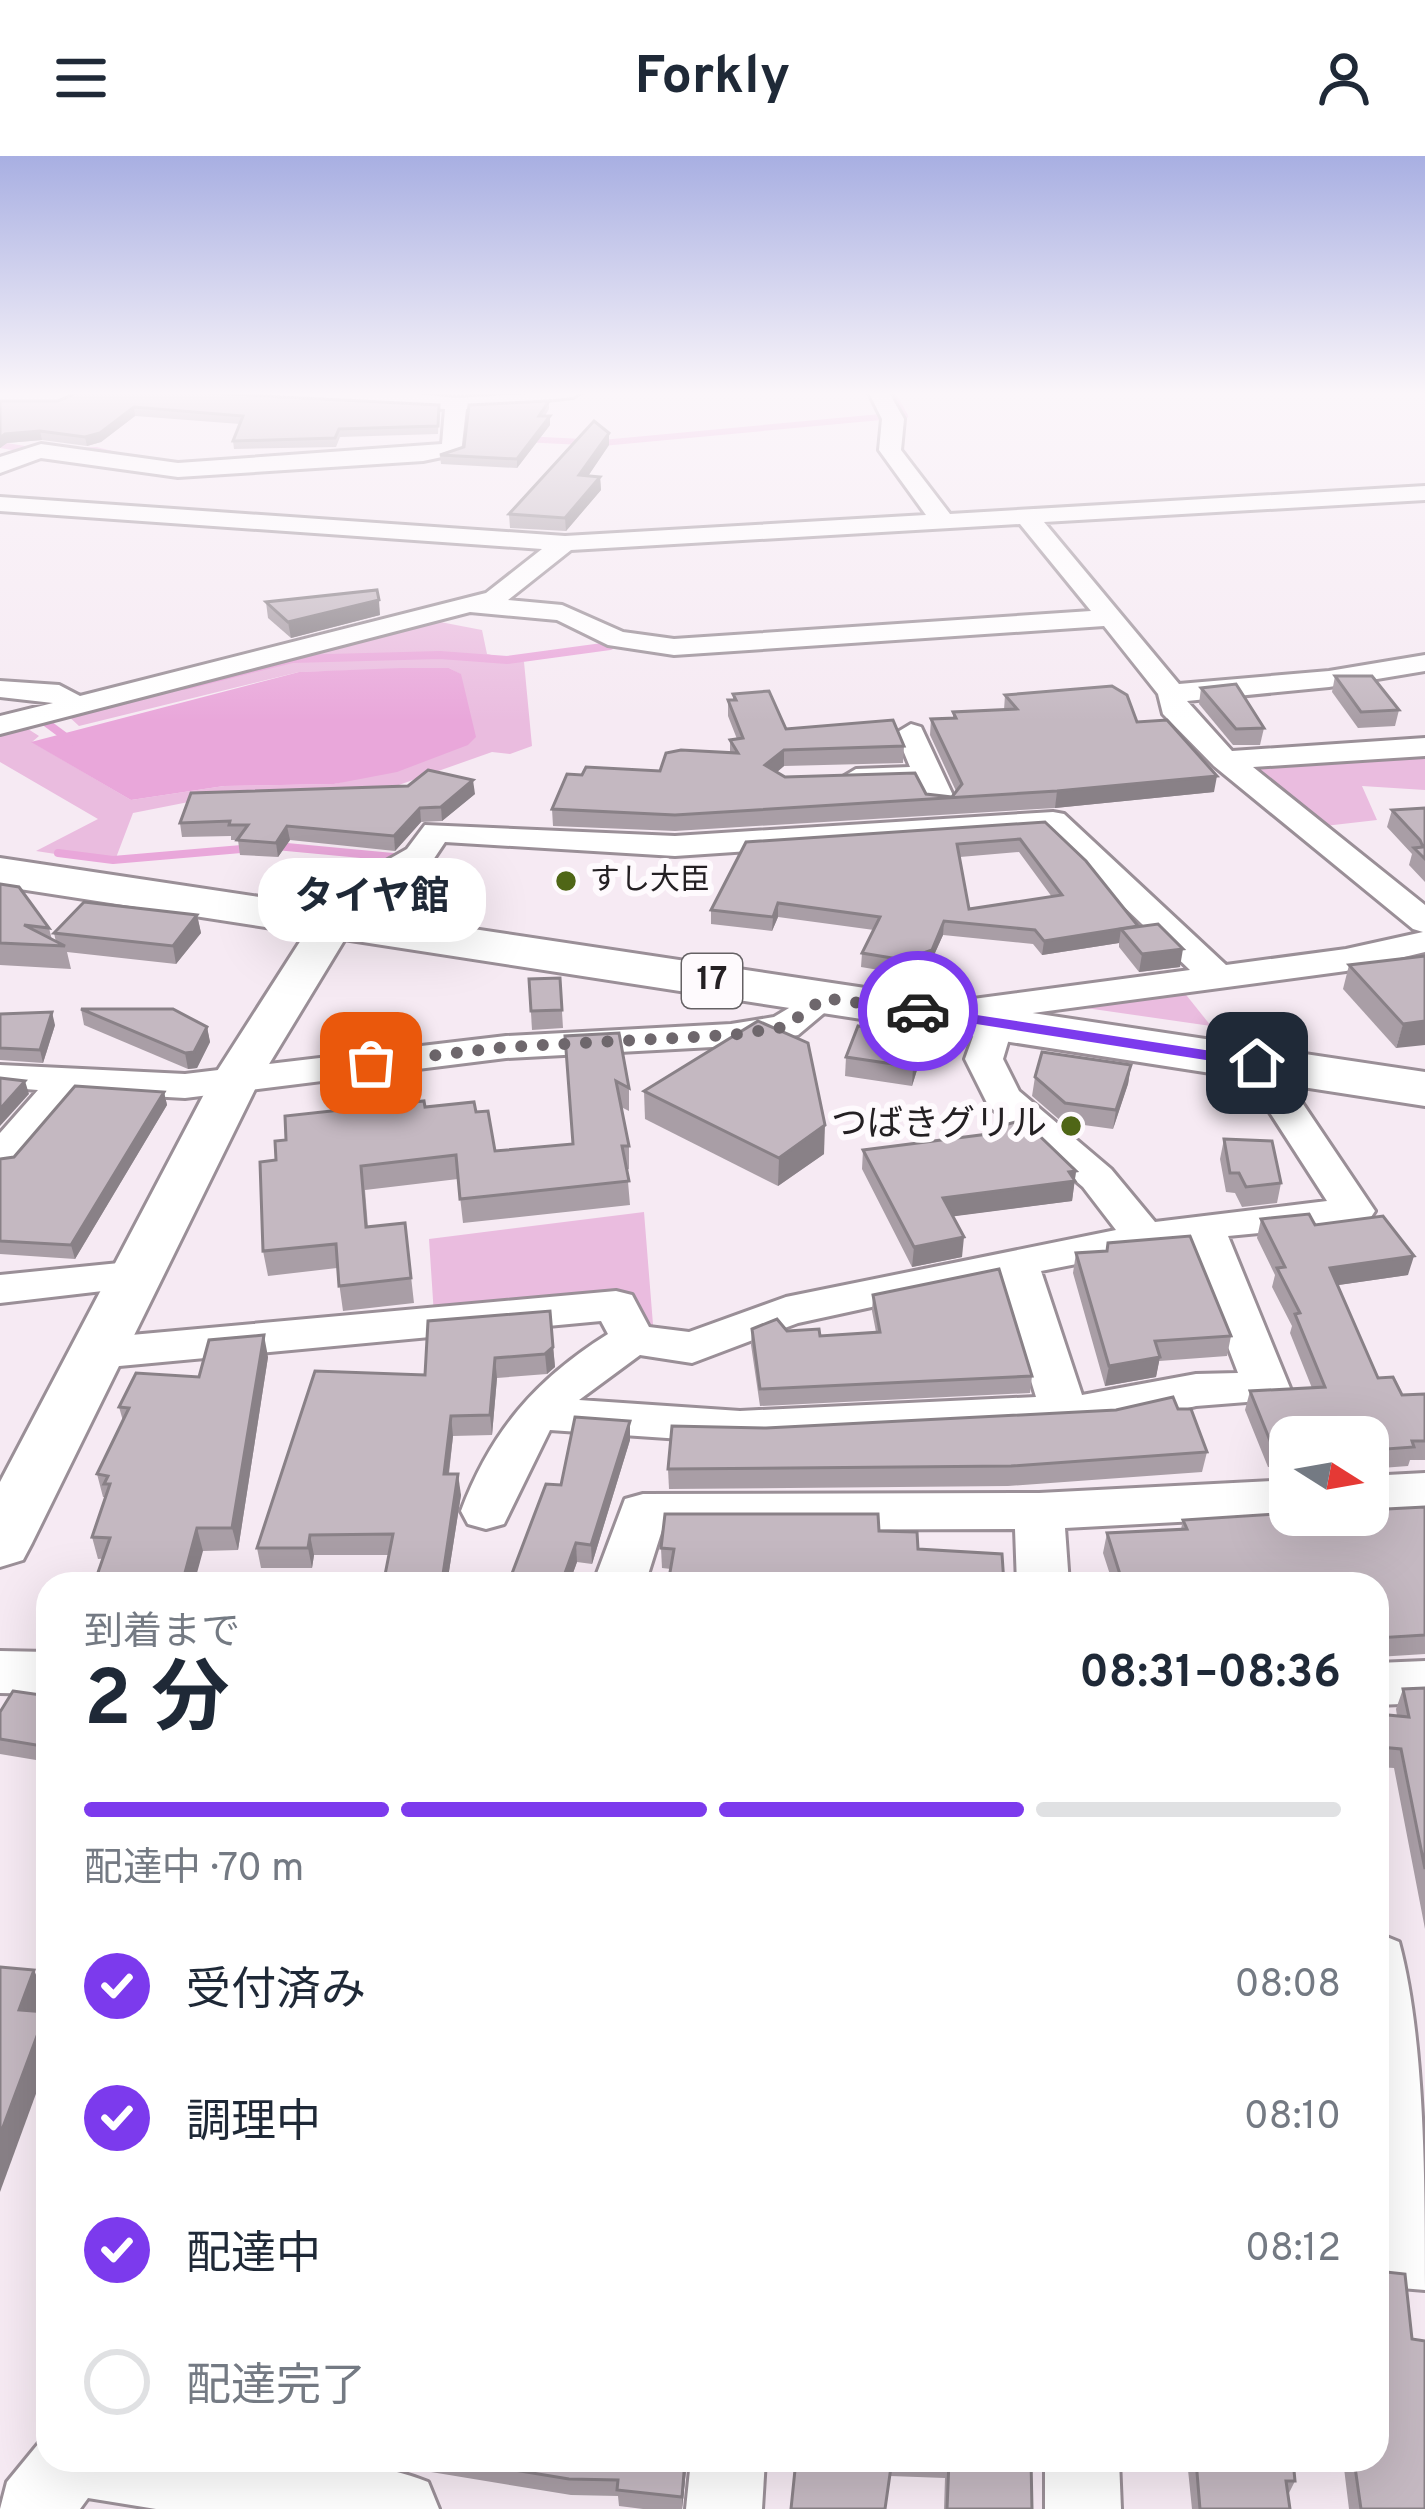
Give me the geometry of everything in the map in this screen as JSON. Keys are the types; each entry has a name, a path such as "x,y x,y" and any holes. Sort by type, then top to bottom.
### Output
{"main road":[{"name":"17","path":"0,872 1425,1089"}],"street":[{"path":"928,501 943,521"},
{"path":"0,504 565,543 1290,501"},
{"path":"1026,516 1172,694 1173,708 1225,760 1425,922"},
{"path":"0,725 472,605 505,593 565,543"},
{"path":"472,605 562,613 617,639 674,647 1107,619"},
{"path":"1172,694 1329,679 1425,663"},
{"path":"0,688 59,693 75,706"},
{"path":"911,734 932,775 950,829"},
{"path":"1225,760 1425,747"},
{"path":"826,778 932,775"},
{"path":"788,800 793,842"},
{"path":"0,1543 236,1078 332,924 331,906 419,856 436,832 675,846 1060,822 1217,976"},
{"path":"943,1014 1346,960 1425,942"},
{"path":"0,1076 71,1076 185,1086 506,1047 731,1035 785,1027 824,998"},
{"path":"996,1022 984,1059 1002,1097 1097,1178 1146,1239"},
{"path":"486,1511 505,1453 539,1413 583,1369 633,1339 692,1348 786,1311 1017,1263 1203,1226 1354,1211 1257,1063"},
{"path":"0,1158 71,1076"},
{"path":"539,1413 740,1427 1112,1410 1196,1390 1267,1388 1203,1226"},
{"path":"1017,1263 1064,1412"},
{"path":"0,1289 139,1275"},
{"path":"98,1354 616,1305 633,1339"},
{"path":"1389,1493 1425,1491"},
{"path":"623,1572 643,1512 1039,1511 1269,1499"},
{"path":"1039,1511 1042,1572"},
{"path":"0,1672 36,1673"},
{"path":"1389,1684 1425,1682"},
{"path":"1389,2028 1425,2228"},
{"path":"1389,2253 1425,2255"},
{"path":"34,2509 61,2472"},
{"path":"159,2472 401,2509"},
{"path":"724,2509 727,2472"},
{"path":"1082,2472 1084,2509"}],"shaded area":[{"path":"435,621 482,630 487,654 524,662 532,746 510,754 492,752 362,798 219,796 133,813 114,863 36,851 98,819 0,762 0,736 28,729 39,736 32,742 131,800 224,786 334,784 419,762 460,674 449,668 299,672 79,726 65,713"},
{"path":"449,668 461,674 476,737 468,745 397,772 334,784 224,786 131,800 31,742 299,672"},
{"path":"1425,753 1425,790 1362,786 1377,820 1316,827 1246,764"},
{"path":"1179,986 1211,1026 1079,1007 1084,1000"},
{"path":"644,1212 654,1337 624,1297 434,1315 429,1239"}],"building":[{"path":"521,501 580,501 565,518 509,514"},
{"path":"377,590 379,600 288,622 266,602"},
{"path":"1335,676 1372,676 1399,710 1361,712"},
{"path":"1236,684 1264,728 1236,729 1201,688"},
{"path":"1112,686 1127,695 1137,722 1167,720 1217,776 1057,791 675,815 552,809 567,774 582,775 586,767 660,771 666,753 738,753 730,740 743,738 728,700 736,700 733,694 769,691 786,729 893,720 904,746 784,750 765,765 785,777 915,773 926,794 952,797 962,784 931,719 956,718 953,712 1017,709 1005,695"},
{"path":"428,770 473,780 441,807 420,808 394,836 287,826 276,843 237,840 248,825 229,825 230,821 180,823 191,793 408,786"},
{"path":"1425,808 1425,859 1414,848 1423,847 1420,840 1392,810"},
{"path":"1045,822 1086,861 1138,926 1044,941 1035,930 944,921 932,950 904,960 862,953 880,917 778,903 773,917 711,910 746,842","holes":["1020,839 1062,895 969,909 957,844"]},
{"path":"0,884 19,887 49,928 24,925 65,946 0,943"},
{"path":"84,902 197,915 173,946 54,933"},
{"path":"1158,924 1183,949 1142,954 1121,929"},
{"path":"1425,956 1425,1021 1403,1024 1349,965"},
{"path":"560,978 562,1010 531,1011 529,979"},
{"path":"81,1009 173,1009 207,1027 194,1052 185,1053"},
{"path":"52,1012 40,1050 0,1048 0,1014"},
{"path":"758,1021 808,1043 825,1125 779,1158 644,1091"},
{"path":"858,1026 923,1035 913,1067 846,1057"},
{"path":"619,1033 629,1088 616,1081 629,1146 622,1146 629,1181 460,1199 456,1155 361,1166 366,1227 405,1223 411,1278 339,1286 336,1244 263,1251 260,1162 276,1160 275,1141 286,1140 285,1116 424,1101 425,1107 474,1102 476,1112 488,1111 495,1151 573,1144 565,1036"},
{"path":"1042,1052 1131,1065 1116,1110 1065,1103 1035,1077"},
{"path":"0,1078 25,1081 0,1109"},
{"path":"75,1086 164,1092 71,1245 0,1241 0,1159 14,1157"},
{"path":"1023,1120 1076,1171 1069,1172 1075,1181 943,1198 964,1237 914,1247 863,1150 996,1133 993,1128"},
{"path":"1224,1139 1272,1141 1281,1183 1246,1187 1239,1173 1230,1173"},
{"path":"1309,1214 1315,1225 1383,1216 1414,1256 1330,1268 1378,1378 1393,1377 1402,1395 1425,1394 1425,1441 1389,1449 1389,1416 1269,1416 1269,1438 1250,1391 1325,1387 1295,1314 1300,1313 1277,1268 1285,1267 1261,1219"},
{"path":"1190,1236 1231,1336 1155,1341 1160,1357 1109,1366 1076,1253 1107,1251 1108,1243"},
{"path":"999,1269 1032,1376 760,1389 752,1329 777,1319 787,1331 819,1329 820,1336 880,1332 873,1295"},
{"path":"550,1311 553,1347 545,1354 495,1358 490,1415 451,1416 444,1474 458,1474 443,1572 386,1572 393,1534 310,1535 308,1548 257,1548 315,1371 425,1375 428,1321"},
{"path":"264,1335 232,1528 197,1528 185,1572 98,1572 110,1538 92,1537 110,1484 104,1484 108,1476 97,1474 129,1408 119,1407 136,1373 199,1377 209,1340"},
{"path":"1173,1397 1178,1409 1191,1409 1207,1452 1011,1466 668,1469 672,1426 766,1428 1116,1410"},
{"path":"575,1417 630,1421 591,1545 576,1543 565,1572 513,1572 546,1484 561,1485"},
{"path":"1425,1507 1425,1635 1389,1637 1389,1572 1119,1572 1107,1533 1187,1529 1183,1520 1269,1514 1269,1536 1389,1536 1389,1509"},
{"path":"665,1514 878,1514 879,1531 917,1532 918,1549 1002,1554 1003,1572 670,1572 674,1549 661,1548"},
{"path":"1425,1688 1425,1869 1401,1749 1389,1748 1389,1715 1409,1717 1403,1689"},
{"path":"13,1691 36,1694 36,1745 0,1739 0,1712"},
{"path":"0,1967 34,1970 19,2010 36,2011 36,2039 0,2135"},
{"path":"1389,2272 1405,2274 1412,2339 1425,2341 1425,2509 1361,2509 1356,2472 1389,2472"},
{"path":"527,2472 684,2472 682,2497 617,2490 618,2480"},
{"path":"795,2472 890,2472 885,2509 791,2509"},
{"path":"949,2472 1031,2472 1032,2509 947,2509"},
{"path":"1197,2472 1294,2472 1295,2481 1286,2481 1290,2509 1200,2509"}],"waterway":[{"path":"184,686 292,659 440,655 507,660 610,646"},
{"path":"33,723 44,721 71,741"},
{"path":"58,853 113,860 276,846 393,857"}],"way so far":[{"path":"371,1063 506,1047 731,1035 785,1027 824,998 918,1011"}],"place":[{"name":"すし大臣","path":"566,881"},
{"name":"タイヤ館","path":"371,1063"},
{"name":"つばきグリル","path":"1071,1126"}],"route":[{"path":"918,1011 1257,1063"}]}
